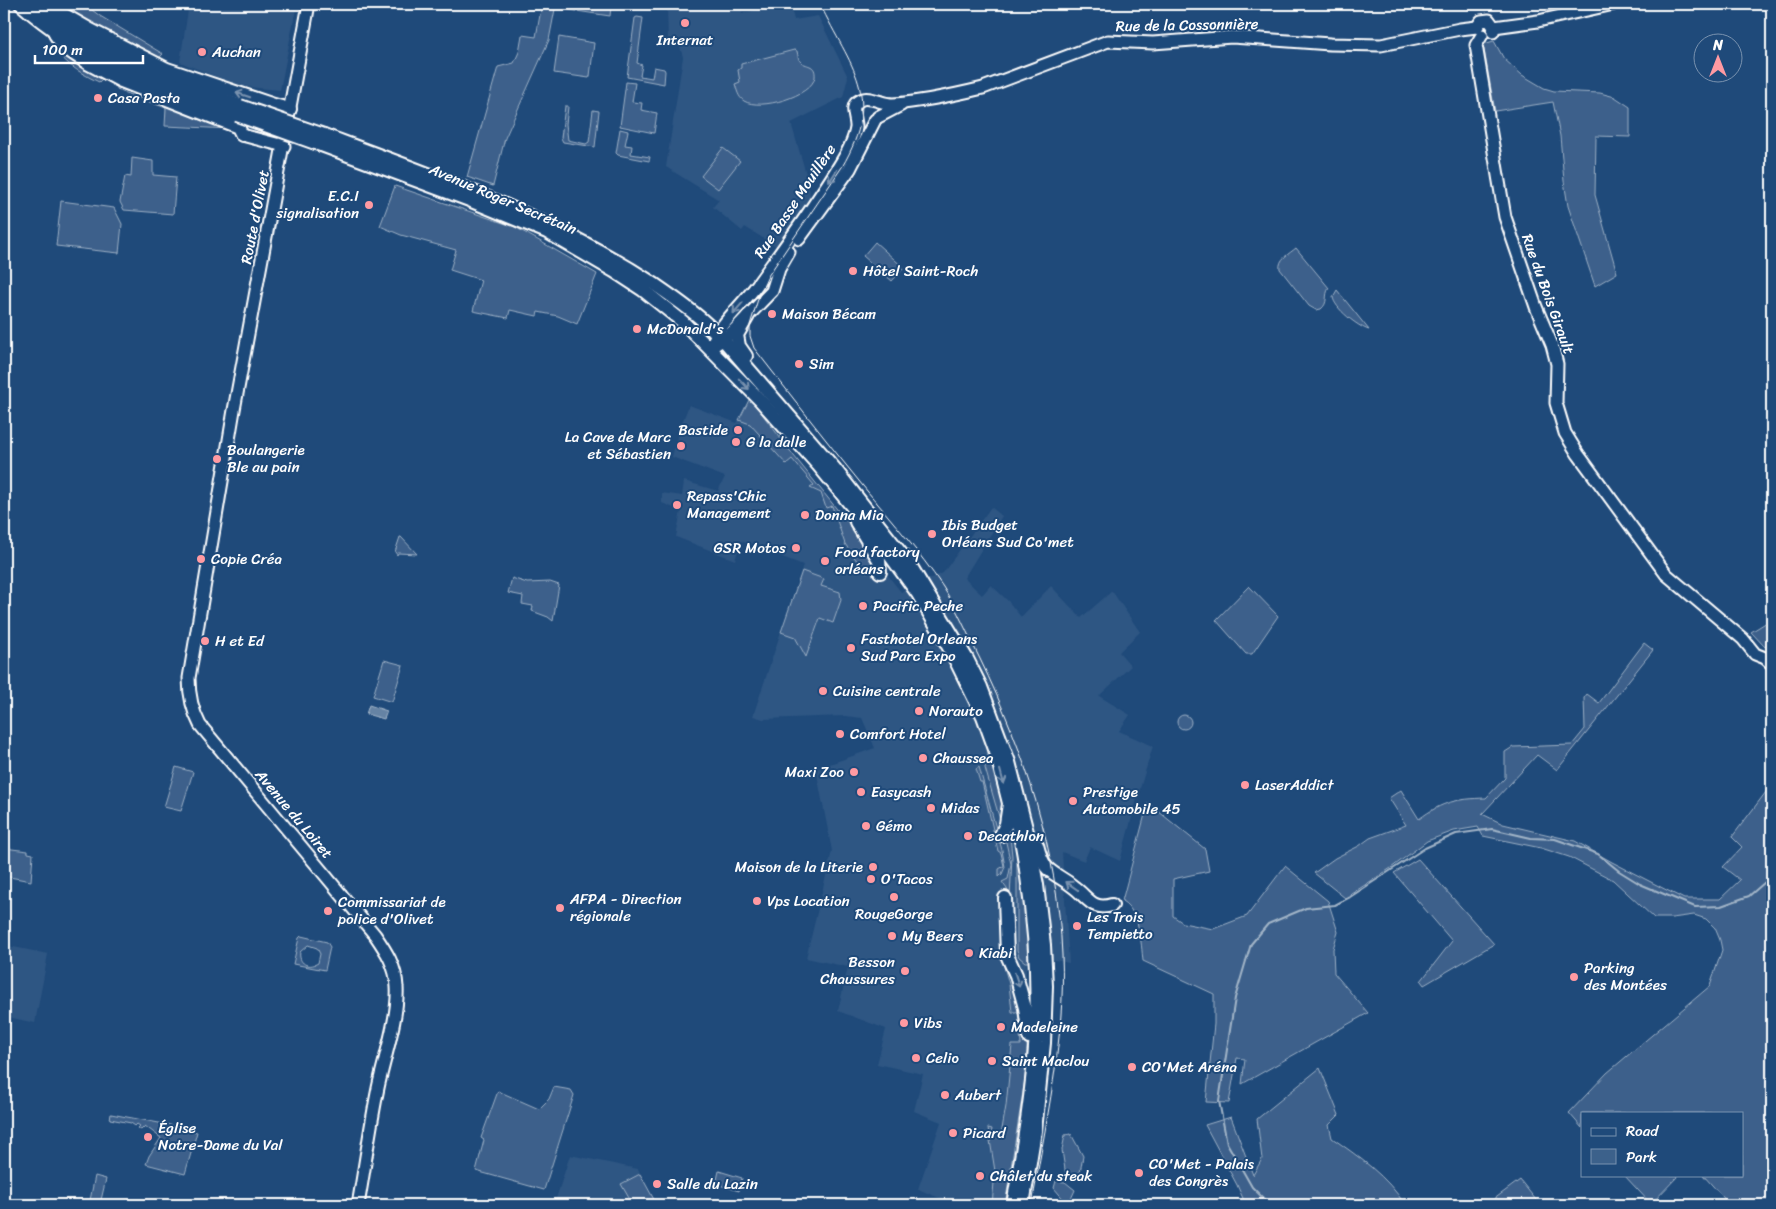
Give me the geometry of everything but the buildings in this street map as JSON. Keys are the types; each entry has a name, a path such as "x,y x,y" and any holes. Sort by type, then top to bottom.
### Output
{"main road":[{"name":"Avenue Roger Secrétain","path":"21,4 50,28 120,69 161,87 238,110 477,192 563,231 610,256 677,300 765,396 799,428 834,468 910,565 980,687 1009,762 1022,809 1034,862 1039,898 1044,1043 1035,1132 1023,1205"},
{"name":"Avenue Roger Secrétain","path":"35,4 82,37 125,60 238,110"},
{"path":"45,4 124,48 167,69 274,106 290,109"},
{"path":"50,28 65,48 89,64 121,81 234,124 238,126 242,135"},
{"name":"Avenue Roger Secrétain","path":"323,140 547,232 614,271 643,290 683,322 715,341"},
{"path":"748,316 737,332 737,342 799,428"},
{"name":"Avenue Roger Secrétain","path":"765,396 873,532 956,648 996,752 1015,818 1040,955"},
{"path":"765,396 777,425 850,514 871,544 879,560 880,572"},
{"path":"1001,741 1018,779 1039,852 1045,866 1056,876 1077,889 1094,906 1112,905"},
{"path":"1002,835 1006,824 1009,802"},
{"path":"1005,898 1007,955 1016,975 1025,1008 1029,1046 1022,1133 1013,1205"},
{"name":"Avenue Roger Secrétain","path":"1013,1205 1030,1098 1041,984"}],"street":[{"name":"Route d'Olivet","path":"230,436 309,4"},
{"name":"Rue de la Cossonnière","path":"876,101 884,104 906,103 983,88 1108,41 1153,44 1232,36 1330,44 1381,45 1460,29 1480,31 1479,22 1486,19 1491,21 1494,26 1538,21 1614,4"},
{"name":"Rue du Bois Girault","path":"1480,31 1476,44 1505,217 1557,364 1556,403 1565,433 1578,454 1666,574 1743,639 1755,654 1772,664"},
{"path":"869,98 876,101 879,109 876,119 870,123 863,123 858,120 854,114 854,106 859,100 869,98"},
{"name":"Rue de la Cossonnière","path":"876,119 906,103"},
{"name":"Rue Basse Mouillère","path":"715,341 779,255 840,165 854,133 856,123 854,114"},
{"name":"Rue Basse Mouillère","path":"715,341 748,316 772,291 784,259 850,169 876,119"},
{"path":"242,135 284,146"},
{"path":"758,284 772,291"},
{"name":"Avenue du Loiret","path":"230,436 189,678 190,700 200,725 375,935 390,957 397,988 395,1010 373,1112 358,1205"}],"shaded area":[{"path":"189,4 297,4 280,90 239,86 180,62"},
{"path":"667,4 741,4 742,13 790,4 794,20 818,16 848,77 843,97 791,123 807,177 811,199 779,248 745,227 742,231 713,207 719,200 666,167 683,57 680,47 668,43"},
{"path":"749,400 901,592 943,573 991,507 1002,516 964,578 982,595 991,585 1021,617 1051,586 1081,618 1112,591 1140,632 1119,652 1131,666 1099,696 1130,715 1119,731 1153,746 1120,861 1090,847 1084,861 1062,852 1069,963 1026,954 1026,1026 1006,1205 956,1205 918,1189 941,1122 914,1111 923,1074 877,1064 886,1029 838,1011 848,967 806,958 832,851 816,769 875,748 862,718 845,716 763,719 753,716 803,565 741,541 735,560 676,537 681,511 662,503 662,493 682,496 684,481 718,491 725,477 672,457 678,433 689,405 737,423"},
{"path":"369,705 387,711 384,719 366,714"},
{"path":"4,945 48,954 35,1023 4,1016"},
{"path":"570,1155 638,1169 657,1205 554,1205"}],"green space":[{"path":"53,4 84,4 100,16 163,54 159,58"},
{"path":"542,4 556,4 549,40 505,138 493,186 467,177 498,67 514,63 519,52 522,35 536,37"},
{"path":"573,4 611,6 610,16 563,9 563,7 572,8"},
{"path":"635,18 643,18 637,63 642,65 640,76 652,78 654,67 664,69 664,84 627,77"},
{"path":"559,37 594,43 589,78 554,73"},
{"path":"49,38 73,57 231,129 165,126 166,108 117,90 117,87 102,79 99,82 83,74 63,59"},
{"path":"1494,41 1504,59 1522,75 1544,88 1554,91 1600,93 1615,97 1630,107 1630,137 1596,136 1595,195 1617,273 1595,286 1568,206 1560,136 1553,102 1495,111 1483,44"},
{"path":"794,50 797,51 800,61 813,68 815,77 812,84 795,96 773,103 752,104 742,99 735,84 740,82 738,70 741,68 741,64"},
{"path":"626,82 635,83 632,102 642,103 641,110 657,113 654,133 620,126"},
{"path":"565,106 568,106 566,124 568,140 586,144 589,142 593,110 599,111 595,147 563,142 561,138"},
{"path":"620,129 628,131 625,145 632,146 631,154 650,157 649,161 616,153"},
{"path":"723,148 740,161 718,189 701,176"},
{"path":"132,158 153,161 153,175 176,177 173,214 124,210 120,202 125,176 131,177"},
{"path":"395,186 515,227 597,274 577,324 558,316 538,312 537,316 510,310 508,318 473,311 481,280 450,270 456,250 401,235 380,226"},
{"path":"61,201 114,208 122,224 119,253 56,246"},
{"path":"875,242 904,268 892,281 863,256"},
{"path":"1296,248 1329,288 1325,304 1321,309 1316,310 1309,306 1280,269 1282,260"},
{"path":"1337,290 1369,330 1353,321 1334,301 1333,297"},
{"path":"750,398 874,555 874,570 867,572 856,568 860,565 845,544 832,506 826,508 821,493 810,488 814,485 792,459 786,464 750,424 739,420"},
{"path":"400,537 417,554 398,553 397,555 395,552"},
{"path":"802,571 824,579 821,586 840,592 841,600 833,623 820,618 806,657 795,637 781,632"},
{"path":"512,578 527,583 550,582 559,585 553,621 532,611 533,606 522,604 523,596 508,593"},
{"path":"1249,586 1278,616 1252,654 1246,654 1216,620"},
{"path":"1772,619 1772,643 1765,647 1751,632"},
{"path":"1644,643 1653,650 1557,770 1537,755 1482,814 1503,824 1575,841 1684,899 1720,899 1740,880 1723,867 1742,847 1732,837 1772,784 1772,1205 1730,1205 1704,1176 1744,1176 1744,1112 1581,1112 1581,1127 1569,1113 1607,1073 1710,986 1722,950 1715,928 1706,919 1694,915 1654,918 1613,880 1569,857 1541,848 1483,836 1478,827 1454,831 1427,841 1391,868 1345,898 1314,873 1335,858 1370,838 1406,825 1389,798 1401,790 1419,819 1436,808 1451,802 1486,798 1505,778 1505,752 1513,747 1572,745 1585,729 1584,698 1587,694 1599,703"},
{"path":"384,660 403,665 392,702 373,696"},
{"path":"1181,715 1187,715 1191,722 1187,729 1181,729 1177,725 1177,719"},
{"path":"988,748 1004,809 1002,827 985,768"},
{"path":"176,767 193,772 181,811 164,807"},
{"path":"979,767 1002,850 1005,867 999,877 999,869 1004,866 1001,853 998,851 982,782 980,782 976,769"},
{"path":"1148,803 1205,849 1209,871 1173,879 1173,916 1183,923 1213,929 1247,916 1285,866 1328,901 1338,932 1333,949 1334,973 1368,1013 1242,1084 1245,1059 1237,1058 1229,1103 1206,1102 1214,1024 1214,994 1143,961 1136,920 1133,912 1122,901"},
{"path":"1009,826 1012,856 1010,899 1008,899 1007,889 1002,882 1008,879 1011,864 1005,838"},
{"path":"1017,846 1024,879 1031,962 1025,962 1019,957 1017,950"},
{"path":"4,848 28,851 28,853 33,854 31,881 4,876"},
{"path":"1418,859 1494,944 1424,985 1421,981 1452,941 1394,873"},
{"path":"301,936 327,942 330,947 325,970 293,964","holes":["308,945 317,948 320,954 318,963 314,965 304,964 300,952"]},
{"path":"1002,960 1005,960 1025,1011 1027,1047 1025,1079 1005,1205 992,1205 995,1171 988,1128 992,1129 991,1134 1001,1135 1012,1045 1021,1045 1018,1012 1012,1012 1009,984"},
{"path":"1320,1068 1339,1115 1329,1125 1332,1138 1381,1176 1405,1205 1246,1205 1205,1125 1231,1117 1253,1175 1262,1159 1257,1119"},
{"path":"554,1087 571,1090 574,1095 544,1190 476,1171 484,1140 481,1138 498,1091 539,1109 549,1099"},
{"path":"111,1114 197,1132 185,1174 146,1164 161,1138 145,1126 141,1130 137,1124 135,1126 131,1123 110,1119"},
{"path":"1071,1134 1083,1156 1079,1178 1066,1176 1062,1150 1065,1135"},
{"path":"719,1171 742,1178 739,1191 716,1184"},
{"path":"640,1174 657,1205 633,1205 621,1184"},
{"path":"95,1176 106,1179 101,1200 108,1205 89,1205"},
{"path":"1625,1176 1678,1176 1651,1204"},
{"path":"1520,1180 1540,1205 1486,1205"},
{"path":"1056,1181 1065,1182 1075,1190 1070,1201 1065,1201 1054,1188"}],"waterway":[{"path":"1270,1205 1252,1187 1227,1143 1219,1101 1235,998 1251,944 1268,924 1306,908 1335,905 1425,848 1456,834 1492,829 1531,838 1555,839 1598,854 1619,871 1640,884 1695,907 1721,906 1749,896 1772,876"}],"tram line":[{"path":"820,4 852,65 862,101 861,120 854,142 842,167 768,276 759,296 750,325 750,336 754,348 943,587 996,694 1025,766 1046,840 1054,878 1062,955 1061,1017 1058,1049 1032,1205"}],"place":[{"name":"Internat","path":"685,23"},
{"name":"Auchan","path":"202,52"},
{"name":"Casa Pasta","path":"98,98"},
{"name":"E.C.I signalisation","path":"369,205"},
{"name":"Hôtel Saint-Roch","path":"853,271"},
{"name":"Maison Bécam","path":"772,314"},
{"name":"McDonald's","path":"637,329"},
{"name":"Sim","path":"799,364"},
{"name":"Bastide","path":"738,430"},
{"name":"G la dalle","path":"736,442"},
{"name":"La Cave de Marc et Sébastien","path":"681,446"},
{"name":"Boulangerie Ble au pain","path":"217,459"},
{"name":"Repass'Chic Management","path":"677,505"},
{"name":"Donna Mia","path":"805,515"},
{"name":"Ibis Budget Orléans Sud Co'met","path":"932,534"},
{"name":"GSR Motos","path":"796,548"},
{"name":"Copie Créa","path":"201,559"},
{"name":"Food factory orléans","path":"825,561"},
{"name":"Pacific Peche","path":"863,606"},
{"name":"H et Ed","path":"205,641"},
{"name":"Fasthotel Orleans Sud Parc Expo","path":"851,648"},
{"name":"Cuisine centrale","path":"823,691"},
{"name":"Norauto","path":"919,711"},
{"name":"Comfort Hotel","path":"840,734"},
{"name":"Chaussea","path":"923,758"},
{"name":"Maxi Zoo","path":"854,772"},
{"name":"LaserAddict","path":"1245,785"},
{"name":"Easycash","path":"861,792"},
{"name":"Prestige Automobile 45","path":"1073,801"},
{"name":"Midas","path":"931,808"},
{"name":"Gémo","path":"866,826"},
{"name":"Decathlon","path":"968,836"},
{"name":"Maison de la Literie","path":"873,867"},
{"name":"O'Tacos","path":"871,879"},
{"name":"RougeGorge","path":"894,897"},
{"name":"Vps Location","path":"757,901"},
{"name":"AFPA - Direction régionale","path":"560,908"},
{"name":"Commissariat de police d'Olivet","path":"328,911"},
{"name":"Les Trois Tempietto","path":"1077,926"},
{"name":"My Beers","path":"892,936"},
{"name":"Kiabi","path":"969,953"},
{"name":"Besson Chaussures","path":"905,971"},
{"name":"Parking des Montées","path":"1574,977"},
{"name":"Vibs","path":"904,1023"},
{"name":"Madeleine","path":"1001,1027"},
{"name":"Celio","path":"916,1058"},
{"name":"Saint Maclou","path":"992,1061"},
{"name":"CO'Met Aréna","path":"1132,1067"},
{"name":"Aubert","path":"945,1095"},
{"name":"Picard","path":"953,1133"},
{"name":"Église Notre-Dame du Val","path":"148,1137"},
{"name":"CO'Met - Palais des Congrès","path":"1139,1173"},
{"name":"Châlet du steak","path":"980,1176"},
{"name":"Salle du Lazin","path":"657,1184"}]}
